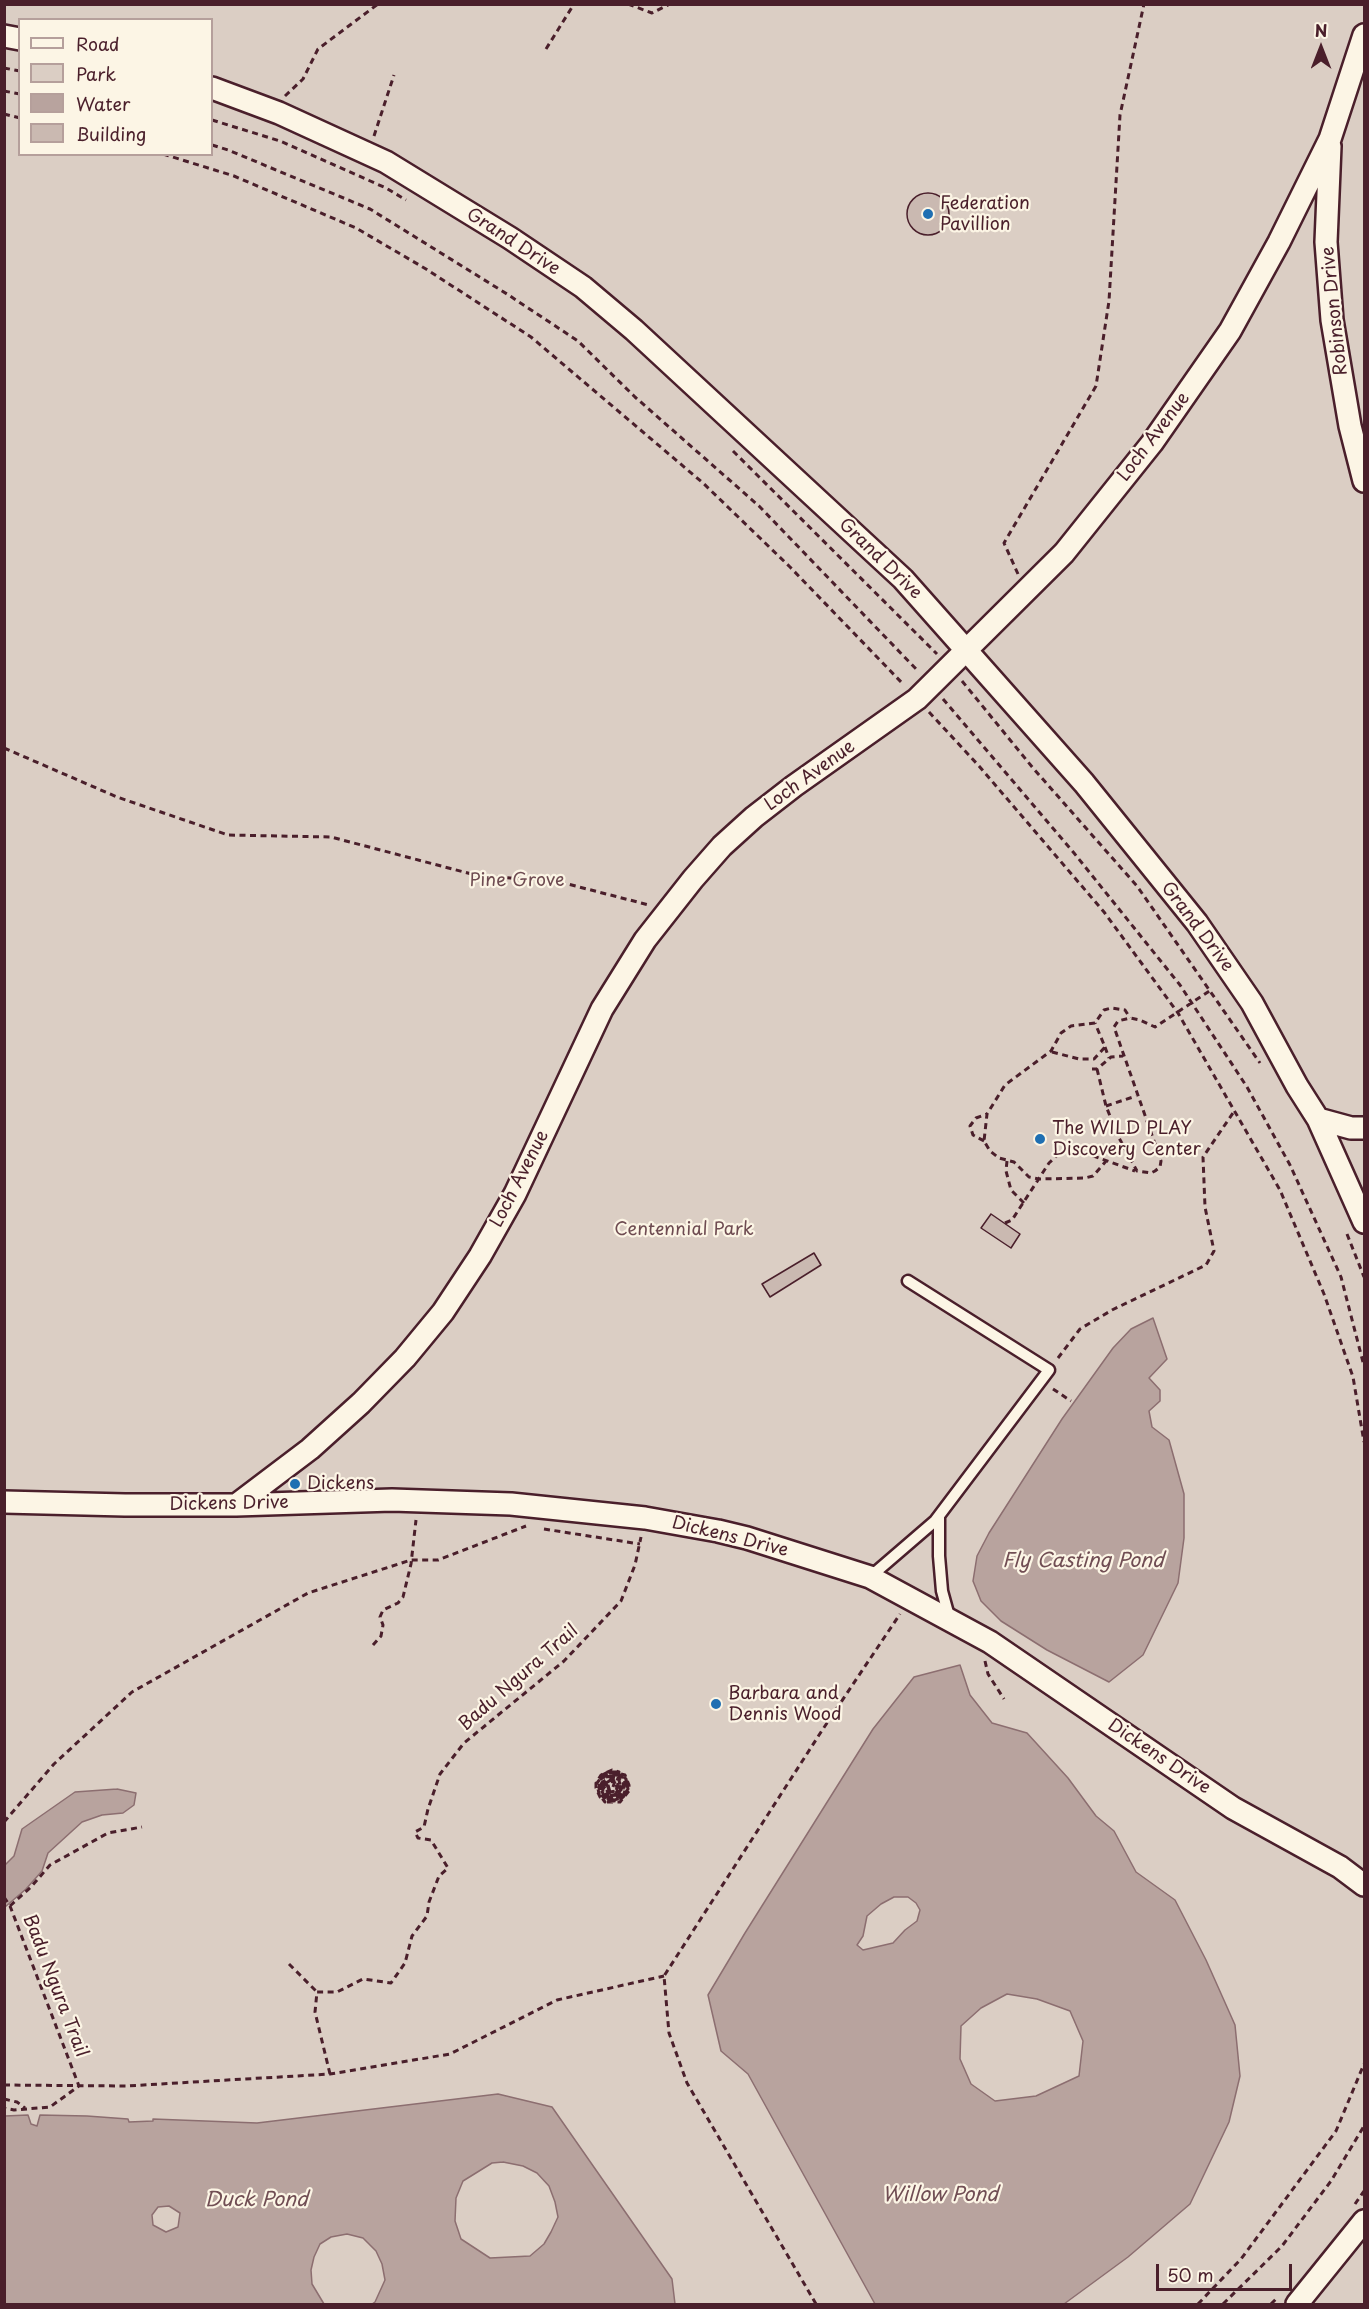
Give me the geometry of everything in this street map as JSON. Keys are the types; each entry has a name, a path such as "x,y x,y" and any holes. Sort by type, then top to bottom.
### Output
{"street":[{"name":"Loch Avenue","path":"236,1505 310,1449 361,1403 405,1358 443,1312 480,1256 515,1194 602,1009 645,940 693,879 722,846 754,817 924,692 968,651 1064,554 1152,444 1230,331 1279,242 1330,139 1365,35"},
{"name":"Grand Drive","path":"213,88 279,113 386,162 510,238 583,287 634,330 903,579 1084,783 1197,923 1252,1003 1297,1086 1318,1119 1359,1219"},
{"name":"Robinson Drive","path":"1330,139 1326,242 1332,320 1350,426 1365,481"},
{"path":"1318,1119 1351,1128 1365,1128"},
{"name":"Dickens Drive","path":"4,1502 236,1505 418,1501 603,1512 687,1524 747,1538 870,1577 983,1638 1233,1808 1340,1867 1365,1885"},
{"path":"1297,2304 1365,2221"}],"lane":[{"path":"870,1577 939,1516 1050,1370 908,1281"},
{"path":"939,1516 942,1591 950,1621"}],"path":[{"path":"279,113 286,94 303,79 318,50 378,4"},
{"path":"546,49 574,4"},
{"path":"628,4 652,13 670,4"},
{"path":"1026,592 1004,543 1096,386 1108,301 1120,115 1144,4"},
{"path":"368,154 394,75"},
{"path":"213,120 280,141 386,188 406,200"},
{"path":"213,145 370,209 507,294 578,341 635,397 759,506 924,692 1074,853 1180,985 1247,1087 1290,1165 1341,1277 1365,1366"},
{"path":"169,156 234,176 356,228 426,269 531,338 703,483 924,692 979,766 1104,912 1178,1013 1280,1190 1324,1294 1353,1377 1365,1442"},
{"path":"732,450 951,667 1033,768 1137,886 1260,1063"},
{"path":"4,748 117,797 228,835 332,837 479,876 556,881 668,910"},
{"path":"1005,1223 1012,1220 1050,1163 1064,1149 1077,1150 1137,1171 1150,1173 1160,1167 1161,1161 1114,1027 1118,1021 1130,1018 1155,1027 1211,990"},
{"path":"984,1141 987,1114 1005,1085 1051,1052 1061,1033 1071,1026 1095,1023 1104,1010 1111,1008 1125,1010 1130,1018"},
{"path":"1095,1023 1109,1058"},
{"path":"1051,1052 1079,1059 1094,1059 1105,1047"},
{"path":"1123,1056 1109,1058 1094,1069 1118,1136 1137,1171"},
{"path":"1107,1106 1137,1096"},
{"path":"1050,1370 1080,1329 1112,1310 1206,1265 1214,1251 1205,1207 1203,1156 1235,1110"},
{"path":"987,1114 976,1118 970,1126 973,1135 984,1141 990,1151 999,1158 1014,1162 1029,1177 1039,1179 1093,1176 1107,1160"},
{"path":"1007,1161 1006,1171 1011,1190 1024,1203"},
{"path":"1359,1219 1365,1277"},
{"path":"1041,1382 1071,1401"},
{"path":"372,1645 381,1636 383,1625 380,1617 383,1611 398,1603 405,1587 411,1560 418,1501"},
{"path":"4,1822 54,1764 132,1692 308,1593 411,1560 438,1560 526,1526"},
{"name":"Badu Ngura Trail","path":"317,1992 337,1992 363,1979 391,1983 405,1963 412,1936 427,1916 429,1902 439,1876 447,1868 431,1840 418,1838 415,1832 424,1827 440,1774 465,1743 564,1661 621,1601 636,1565 640,1544 538,1528"},
{"path":"816,2304 687,2083 669,2033 664,1976 821,1732 910,1599"},
{"path":"983,1638 988,1674 1004,1699"},
{"path":"613,1787 616,1778 611,1777 603,1782 611,1776 617,1777 619,1772 612,1770 601,1775 597,1783 596,1788 600,1797 605,1802 599,1794 597,1783 604,1774 608,1772 618,1772 609,1773 601,1779 601,1781 609,1774 617,1774 606,1777 601,1784 602,1792 607,1798 601,1792 600,1782 598,1788 603,1797 611,1801 620,1799 626,1794 624,1797 616,1802 606,1802 614,1803 620,1802 629,1791 629,1785 625,1775 622,1773 626,1779 628,1788 626,1792 627,1784 621,1775 626,1788 623,1796 619,1798 608,1799 619,1797 623,1792 615,1797 608,1797 603,1792 602,1785 604,1783 604,1791 608,1795 605,1791 604,1785 608,1780 615,1779 606,1783 614,1781 608,1785 610,1792 607,1790 607,1785 605,1788 608,1792 612,1794 620,1791 609,1796 618,1795 622,1790 619,1780 621,1790 618,1782 617,1791 610,1792 617,1789 618,1778 623,1782 624,1791 623,1781 619,1776 621,1772"},
{"path":"10,1905 31,1887 50,1865 65,1856 108,1833 142,1827"},
{"name":"Badu Ngura Trail","path":"4,1897 10,1905 79,2086"},
{"path":"289,1964 317,1992 315,2012 330,2074"},
{"path":"4,2085 137,2085 330,2074 450,2054 557,2000 664,1976"},
{"path":"1198,2304 1241,2259 1289,2198 1336,2131 1365,2064"},
{"path":"4,2108 14,2110 50,2107 79,2086"},
{"path":"4,2099 17,2102 25,2108"},
{"path":"1223,2304 1282,2246 1331,2181 1365,2126"}],"green space":[{"name":"Centennial Park","path":"5,5 1364,5 1364,2304 5,2304"}],"water":[{"name":"Fly Casting Pond","path":"1153,1318 1167,1359 1149,1378 1160,1390 1160,1401 1149,1411 1152,1427 1169,1440 1184,1494 1184,1538 1178,1583 1143,1655 1109,1682 1047,1650 1001,1621 981,1601 973,1581 977,1556 989,1533 1062,1419 1113,1348 1131,1329"},
{"name":"Willow Pond","path":"960,1665 970,1695 992,1723 1027,1733 1068,1778 1096,1816 1114,1831 1136,1872 1175,1900 1206,1960 1235,2025 1240,2076 1229,2122 1190,2204 1128,2257 1064,2304 875,2304 748,2074 721,2051 708,1995 873,1729 914,1677","holes":["894,1897 908,1897 916,1903 920,1910 917,1921 893,1943 863,1950 857,1945 863,1936 867,1916","1007,1994 1037,1999 1070,2011 1083,2041 1079,2076 1036,2096 995,2101 971,2084 960,2059 961,2026 981,2008"]},
{"path":"117,1789 136,1793 134,1805 123,1813 102,1815 82,1822 48,1853 42,1871 5,1907 5,1865 14,1856 22,1829 75,1792"},
{"name":"Duck Pond","path":"498,2094 552,2107 672,2279 675,2304 372,2304 385,2280 382,2264 376,2251 363,2238 347,2234 331,2237 320,2244 314,2257 311,2270 312,2284 324,2304 5,2304 5,2116 28,2115 31,2124 37,2126 40,2115 128,2119 129,2122 153,2121 153,2119 257,2123","holes":["503,2162 523,2166 537,2173 549,2186 555,2202 558,2217 544,2244 530,2256 490,2258 461,2239 455,2221 456,2198 463,2181 492,2163","169,2206 180,2213 178,2227 166,2232 153,2225 152,2215 158,2207"]}],"building":[{"name":"Federation Pavillion","path":"928,193 943,199 949,214 943,229 928,235 913,229 907,214 913,199"},
{"path":"991,1214 1020,1234 1011,1248 981,1228"},
{"path":"814,1253 821,1265 770,1297 762,1284"}],"place":[{"name":"Federation Pavillion","path":"928,214"},
{"name":"The WILD PLAY Discovery Center","path":"1040,1139"},
{"name":"Dickens","path":"295,1484"},
{"name":"Barbara and Dennis Wood","path":"716,1704"}],"park label":[{"name":"Pine Grove","path":"517,881"}]}
